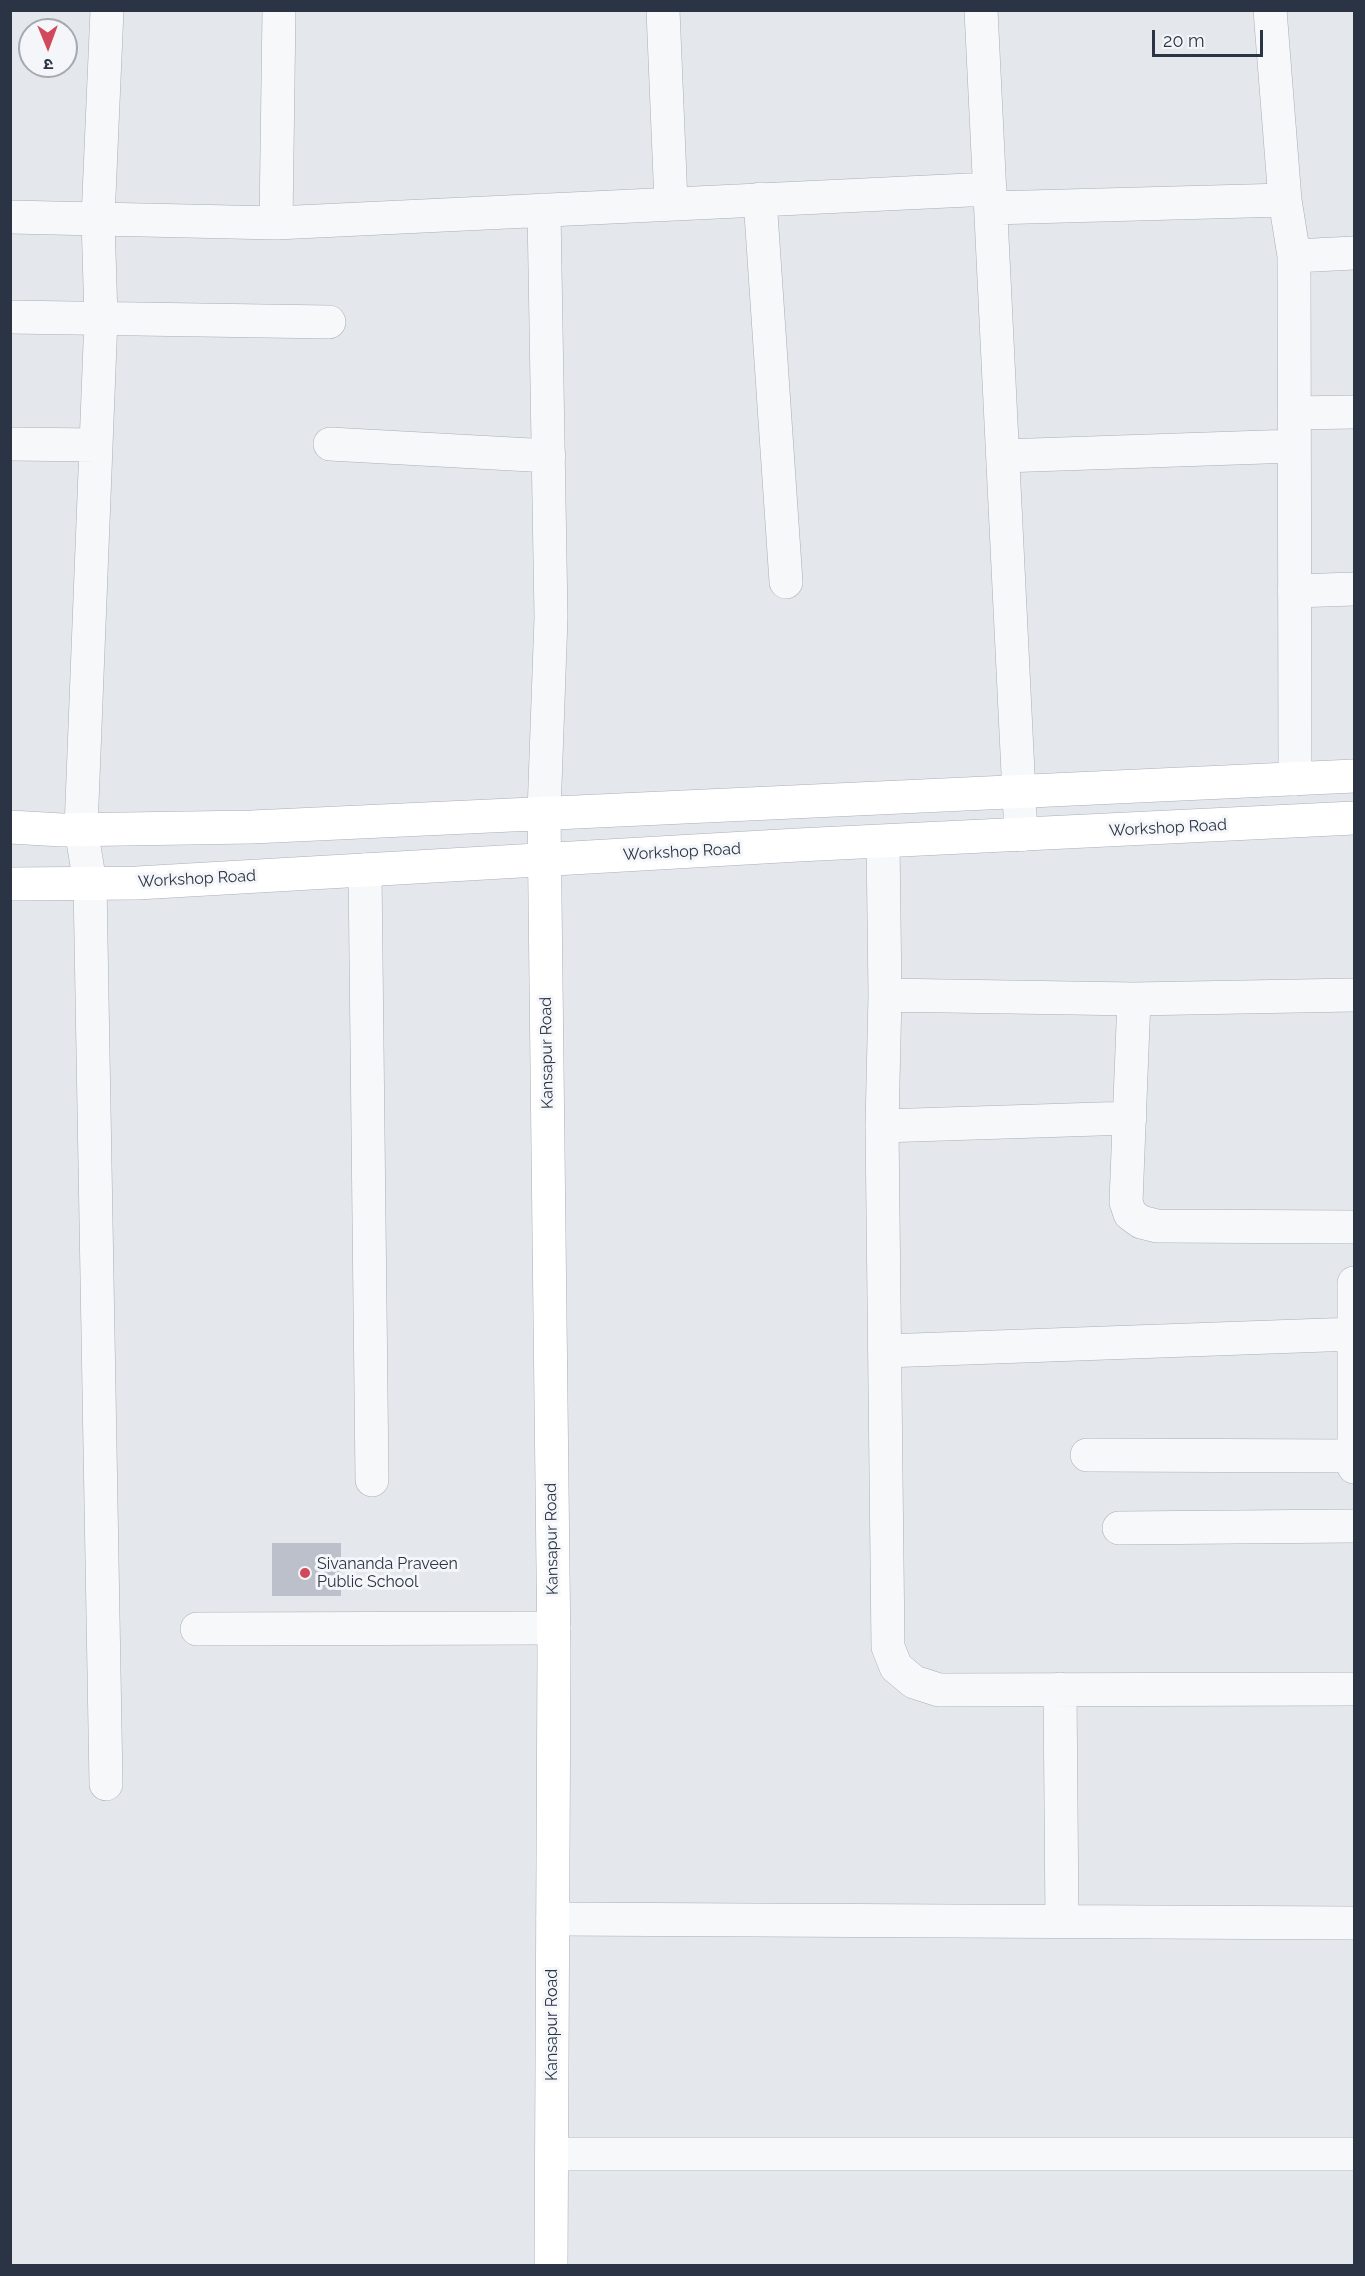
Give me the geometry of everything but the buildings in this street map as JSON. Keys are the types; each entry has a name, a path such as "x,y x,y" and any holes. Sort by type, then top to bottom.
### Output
{"main road":[{"path":"10,827 81,830 252,826 1354,776"},
{"name":"Kansapur Road","path":"544,813 554,1628 551,2265"},
{"name":"Workshop Road","path":"10,884 137,883 1354,818"}],"street":[{"path":"106,1784 90,883 81,830 101,318 98,219 107,10"},
{"path":"276,223 279,10"},
{"path":"663,10 671,204"},
{"path":"981,10 1022,835"},
{"path":"1270,10 1286,200 1294,256 1295,779"},
{"path":"10,217 276,223 760,200 990,198 1286,200"},
{"path":"760,200 786,582"},
{"path":"544,210 551,617 544,813"},
{"path":"1294,256 1354,253"},
{"path":"10,316 329,322"},
{"path":"1294,413 1354,412"},
{"path":"10,444 96,445"},
{"path":"330,444 549,456"},
{"path":"1003,456 1294,446"},
{"path":"1294,591 1354,589"},
{"path":"883,842 885,995 882,1126 888,1647 896,1667 914,1682 939,1690 1354,1689"},
{"path":"365,870 372,1480"},
{"path":"885,995 1134,999 1354,995"},
{"path":"1134,999 1126,1202 1130,1214 1142,1222 1157,1226 1354,1227"},
{"path":"882,1126 1130,1118"},
{"path":"1354,1283 1354,1467"},
{"path":"885,1351 1354,1334"},
{"path":"1087,1455 1354,1456"},
{"path":"1119,1528 1354,1526"},
{"path":"197,1629 554,1628"},
{"path":"1060,1689 1062,1922"},
{"path":"553,1919 1354,1923"},
{"path":"552,2154 1354,2154"}],"place":[{"name":"Sivananda Praveen Public School","path":"305,1573"}]}
